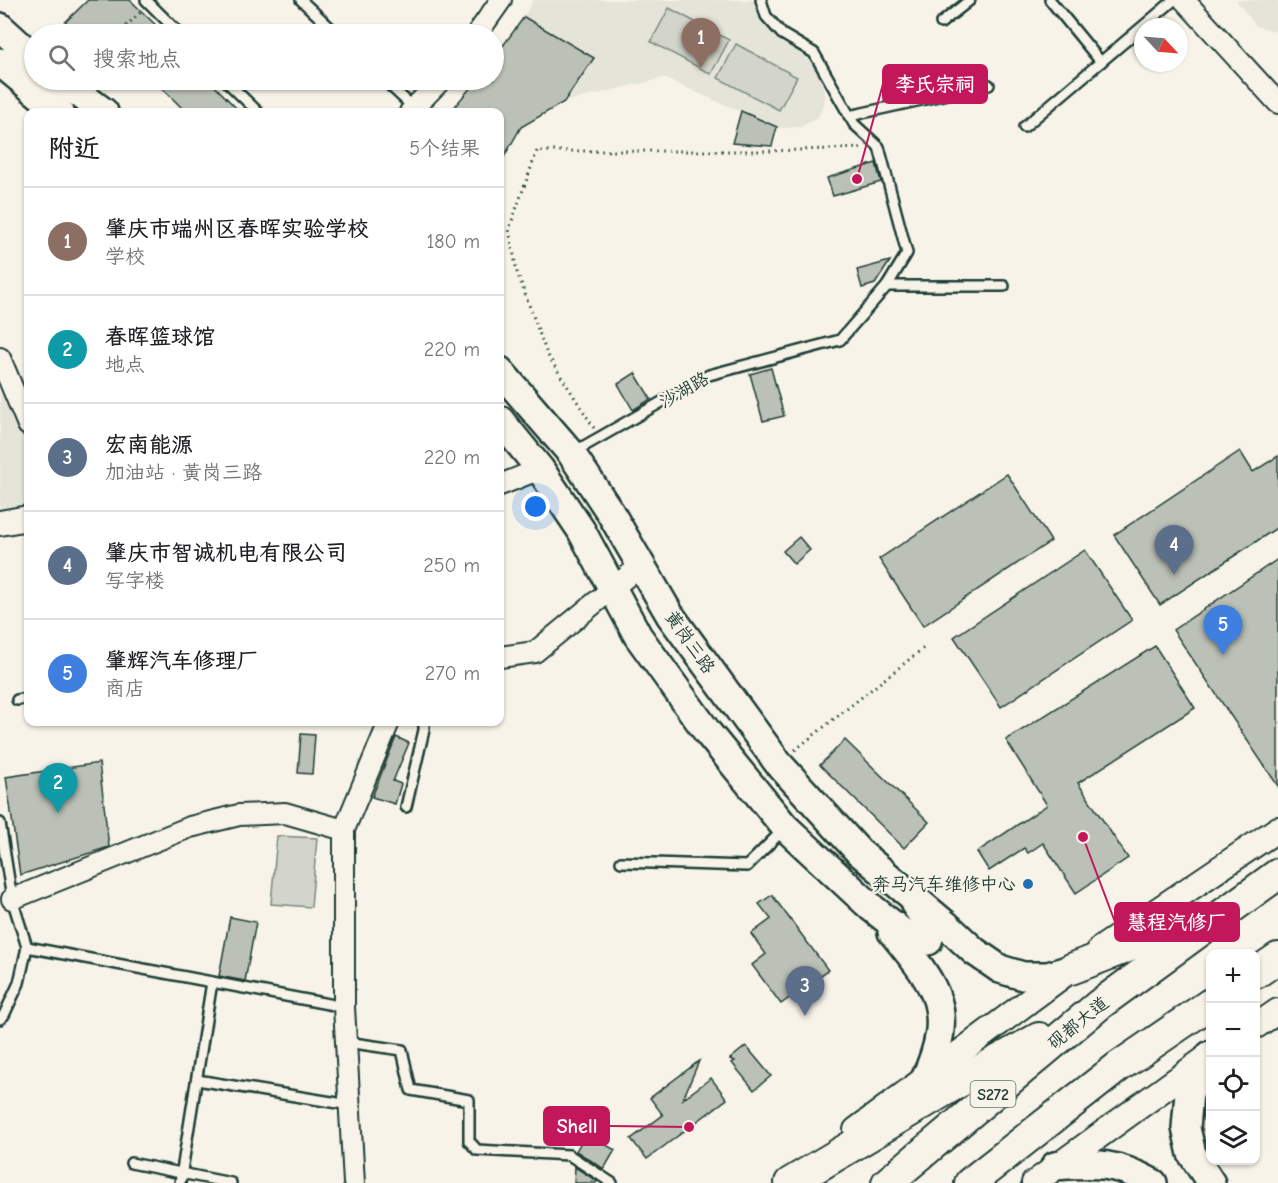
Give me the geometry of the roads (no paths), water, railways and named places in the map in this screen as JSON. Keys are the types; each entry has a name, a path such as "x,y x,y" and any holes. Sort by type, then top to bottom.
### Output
{"main road":[{"path":"0,27 24,49"},
{"path":"0,62 24,82"},
{"path":"34,90 55,108"},
{"path":"74,90 99,108"},
{"name":"黄岗三路","path":"504,376 571,453 610,512 670,615 778,763 860,852 907,892"},
{"path":"504,425 540,470 581,530 638,636 708,733 785,827 872,908 916,943 928,941 932,928 907,892"},
{"name":"砚都大道","path":"887,1183 1100,1004 1278,874"},
{"path":"907,892 974,951 1000,969 1023,976 1048,976 1071,969 1236,905"},
{"path":"872,908 918,964 938,996 939,1038 935,1057 925,1079"},
{"path":"1260,970 1278,958"},
{"path":"790,1183 959,1082 1100,1004"},
{"path":"970,1183 1118,1067 1206,1007"},
{"path":"1209,1057 1189,1093 1186,1128 1192,1154 1211,1183"},
{"path":"1055,1166 1098,1163 1131,1171 1153,1183"}],"street":[{"path":"1184,0 1278,103"},
{"path":"483,24 497,2"},
{"path":"414,108 431,90"},
{"path":"0,358 22,391"},
{"path":"504,484 540,470"},
{"path":"0,523 24,519"},
{"path":"504,656 535,652 641,565"},
{"path":"354,1183 344,1007 344,830 387,726"},
{"path":"12,898 190,827 239,815 285,813 344,830"},
{"path":"785,1183 1071,969 1278,829"},
{"path":"1260,1023 1278,1011"},
{"path":"1034,1183 1207,1057"}],"lane":[{"path":"301,0 326,24"},
{"path":"761,0 766,16 782,34 814,53 854,124 879,147 906,253 887,286 1004,286"},
{"path":"941,23 970,0"},
{"path":"1050,0 1101,62"},
{"path":"1024,127 1174,0"},
{"path":"148,2 170,24"},
{"path":"849,116 989,85"},
{"path":"235,90 254,108"},
{"path":"393,90 410,108"},
{"name":"沙湖路","path":"571,453 709,375 840,340 887,286"},
{"path":"17,700 24,699"},
{"path":"406,807 424,726"},
{"path":"0,823 12,898 27,947 19,983 0,1019"},
{"path":"621,862 747,866 785,827"},
{"path":"27,947 344,1007"},
{"path":"181,1178 212,982"},
{"path":"346,1042 402,1050 411,1090 468,1100 469,1141 477,1150 569,1155 612,1183"},
{"path":"196,1080 350,1106"},
{"path":"131,1163 181,1178 231,1183"}],"place":[{"name":"肇庆市端州区春晖实验学校","path":"701,68"},
{"name":"李氏宗祠","path":"857,179"},
{"name":"肇庆市智诚机电有限公司","path":"1174,575"},
{"name":"肇辉汽车修理厂","path":"1223,655"},
{"name":"春晖篮球馆","path":"58,813"},
{"name":"慧程汽修厂","path":"1083,837"},
{"name":"奔马汽车维修中心","path":"1028,884"},
{"name":"宏南能源","path":"805,1016"},
{"name":"Shell","path":"689,1127"}]}
